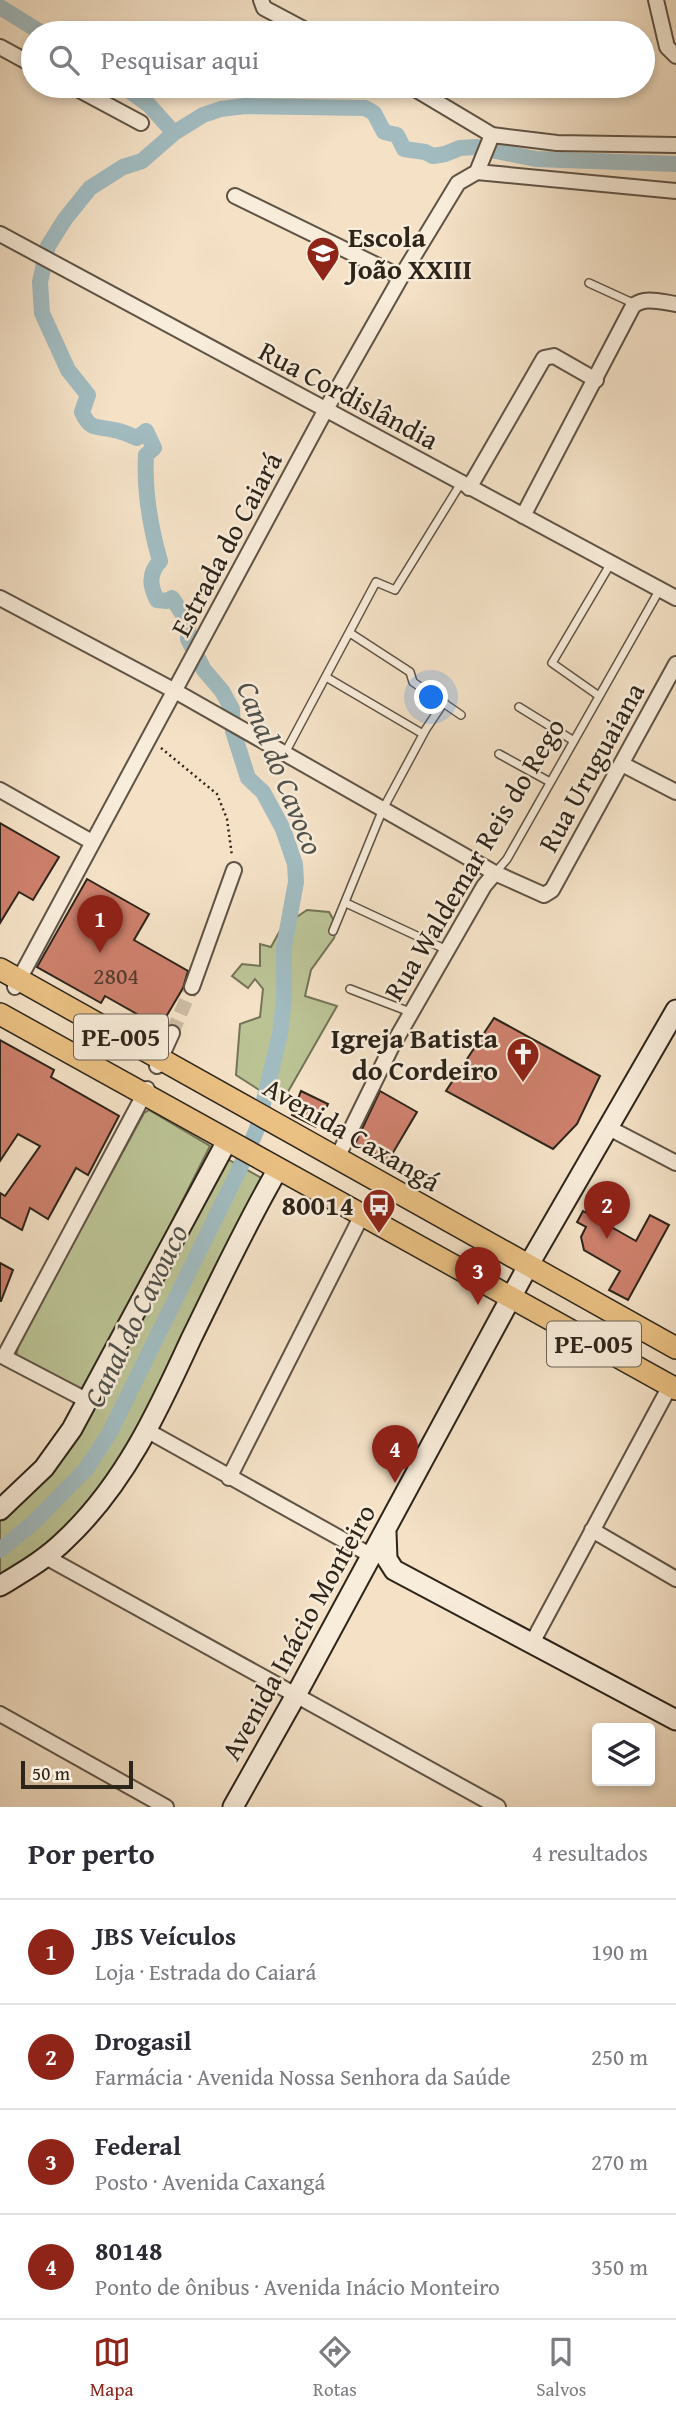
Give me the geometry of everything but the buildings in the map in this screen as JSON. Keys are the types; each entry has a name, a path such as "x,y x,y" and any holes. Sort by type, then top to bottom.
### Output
{"main road":[{"name":"Avenida Caxangá","path":"8,979 295,1138 337,1158 527,1269 676,1348"},
{"name":"PE-005","path":"0,1010 362,1215 674,1386"}],"street":[{"path":"656,0 667,47 676,56"},
{"path":"262,4 291,21"},
{"path":"0,47 21,58"},
{"path":"94,98 141,123"},
{"path":"428,98 490,138 557,143 676,145"},
{"name":"Estrada do Caiará","path":"8,979 92,842 401,277 457,183 477,169 490,138"},
{"path":"477,169 676,191"},
{"path":"235,196 401,277"},
{"name":"Rua Cordislândia","path":"0,234 676,598"},
{"path":"523,516 636,304 645,299 676,304"},
{"path":"465,485 544,358 554,356 596,380"},
{"path":"0,598 175,691 495,873"},
{"name":"Rua Uruguaiana","path":"495,873 544,895 549,893 676,664"},
{"path":"622,764 676,792"},
{"path":"0,790 92,842"},
{"path":"192,986 234,870"},
{"name":"Rua Waldemar Reis do Rego","path":"337,1158 410,1012 484,886 495,873"},
{"name":"Avenida Inácio Monteiro","path":"233,1807 354,1591 527,1269 676,1010"},
{"path":"159,1063 172,1033"},
{"path":"88,1401 4,1357 146,1091"},
{"path":"608,1128 676,1163"},
{"path":"0,1510 44,1468 72,1429 145,1291 230,1140"},
{"path":"0,1586 46,1557 66,1539 123,1471 148,1432 277,1166"},
{"path":"229,1478 362,1215"},
{"path":"532,1643 592,1530 674,1386"},
{"path":"148,1432 372,1556"},
{"path":"592,1530 676,1579"},
{"path":"386,1531 387,1559 394,1570 676,1720"},
{"path":"46,1557 498,1807"},
{"path":"354,1591 387,1574 401,1574"},
{"path":"0,1714 166,1807"}],"lane":[{"path":"589,283 636,304"},
{"path":"285,753 376,582 396,590 465,485"},
{"path":"599,696 552,663 611,563"},
{"name":"Rua Waldemar Reis do Rego","path":"495,873 507,859 660,589"},
{"path":"350,633 411,672 413,682 461,715"},
{"path":"326,677 423,734"},
{"path":"333,931 383,808 423,734 444,702"},
{"path":"519,707 574,741"},
{"path":"499,754 550,782"},
{"path":"346,903 447,950"},
{"path":"350,989 410,1012"},
{"path":"295,1138 676,1356"},
{"path":"277,1166 513,1296"}],"path":[{"path":"149,738 217,794 227,819 234,870"}],"green space":[{"path":"307,910 329,912 337,926 334,938 311,970 305,996 337,1006 281,1104 236,1075 240,1024 260,1017 263,989 255,979 248,988 232,976 242,964 260,966 260,944 271,947 282,927"},
{"path":"149,1110 210,1146 85,1394 16,1356 19,1343 144,1113"},
{"path":"222,1156 267,1181 113,1477 50,1543 0,1579 0,1515 24,1493"}],"waterway":[{"path":"0,7 23,21"},
{"path":"139,98 174,133"},
{"name":"Canal do Cavoco","path":"0,1550 33,1523 86,1469 109,1434 239,1170 257,1129 280,1034 284,998 284,947 296,882 295,864 283,829 263,792 248,778 233,731 232,709 222,691 204,670 188,639 188,622 172,598 167,601 157,600 153,590 152,575 160,561 148,509 146,455 154,448 146,431 137,438 120,431 95,427 88,422 82,412 88,395 68,370 42,313 40,282 48,246 90,188 123,167 142,161 174,133 203,115 221,109 245,106 365,108 374,113 384,132 397,135 404,149 433,156 460,148 477,147 536,159 676,164"}],"tunnel":[{"path":"172,1033 192,987"}],"place":[{"name":"Escola João XXIII","path":"323,283"},
{"name":"JBS Veículos","path":"100,953"},
{"name":"Igreja Batista do Cordeiro","path":"523,1084"},
{"name":"80014","path":"379,1235"},
{"name":"Drogasil","path":"607,1239"},
{"name":"Federal","path":"478,1305"},
{"name":"80148","path":"395,1483"}],"water label":[{"name":"Canal do Cavouco","path":"136,1316"}]}
